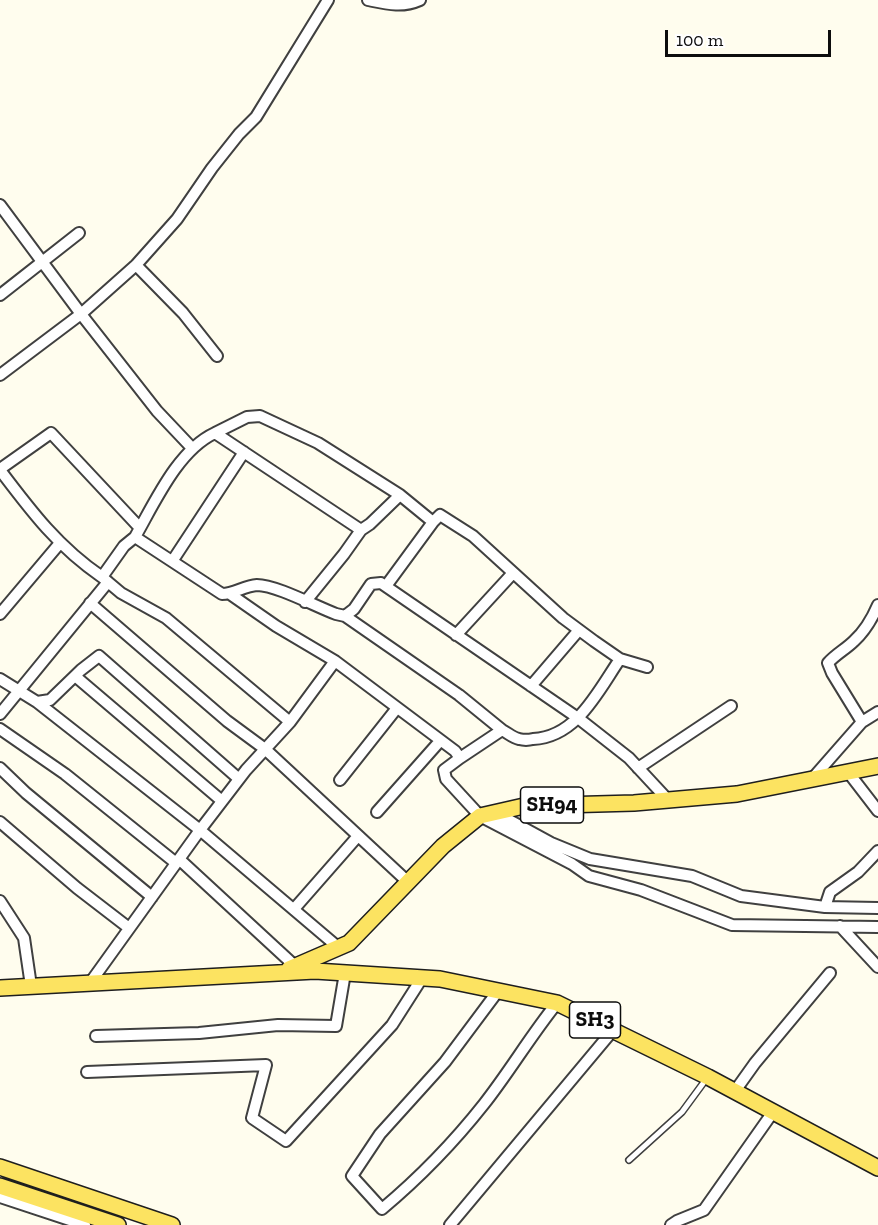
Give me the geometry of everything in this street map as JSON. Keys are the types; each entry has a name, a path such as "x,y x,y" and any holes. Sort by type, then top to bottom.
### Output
{"main road":[{"name":"SH94","path":"281,973 349,943 443,846 480,816 524,806 668,800 737,794 878,766"},
{"name":"SH3","path":"0,988 315,971 440,979 556,1003 614,1029 708,1077 878,1168"},
{"path":"0,1167 172,1225"},
{"path":"0,1186 118,1225"}],"street":[{"path":"0,375 81,314 136,265 177,219 212,168 256,117 328,0"},
{"path":"368,0 388,5 408,6 420,0"},
{"path":"0,205 157,411 192,448"},
{"path":"0,222 13,222"},
{"path":"0,295 79,233"},
{"path":"136,265 183,313 217,356"},
{"path":"0,714 90,603 124,546 138,532 164,486 192,448 204,438 247,417 261,416 318,443 400,495 433,522"},
{"path":"291,722 166,618 121,593 85,566 45,529 0,469 51,433 138,532 222,594 230,594 241,587 259,585 274,588 345,616 459,695 502,730 520,740 553,736 567,729 578,718 620,659"},
{"path":"215,433 361,530"},
{"path":"173,560 244,452"},
{"path":"305,602 361,530 400,495"},
{"path":"387,586 440,515 473,536 579,630 620,659 647,667"},
{"path":"0,614 60,543"},
{"path":"456,635 513,573"},
{"path":"345,616 354,609 371,584 381,582 578,718 629,758 668,800"},
{"path":"230,594 276,626 335,661 455,751 460,758"},
{"path":"90,603 227,721 265,750 408,882"},
{"path":"862,722 828,663 866,628 878,605"},
{"path":"531,686 579,630"},
{"path":"37,702 50,700 99,656 239,779"},
{"path":"90,983 222,801 291,722 335,661"},
{"path":"75,676 222,801"},
{"path":"0,679 37,702 200,830 339,948"},
{"path":"638,768 731,706"},
{"path":"340,780 397,708"},
{"path":"812,779 862,722 878,711"},
{"path":"0,729 65,774 177,861 296,967"},
{"path":"502,730 444,770 446,779 480,816 572,864 589,876 641,890 732,925 878,927"},
{"path":"377,812 440,741"},
{"path":"0,768 26,794 152,897"},
{"path":"848,772 878,811"},
{"path":"496,813 551,843 590,859 692,876 741,896 825,907 878,908"},
{"path":"0,822 77,888 129,928"},
{"path":"294,909 358,836"},
{"path":"825,907 830,892 858,872 878,851"},
{"path":"0,901 24,938 31,986"},
{"path":"840,926 878,967"},
{"path":"96,1036 200,1032 278,1025 336,1026 345,973"},
{"path":"735,1091 754,1063 830,973"},
{"path":"87,1072 266,1065 252,1118 286,1141 392,1025 422,978"},
{"path":"498,991 445,1062 380,1134 352,1176 382,1209 414,1182 484,1104 556,1003"},
{"path":"450,1225 614,1029"},
{"path":"671,1225 704,1210 773,1112"},
{"path":"0,1197 85,1225"}],"lane":[{"path":"629,1160 681,1112 708,1077"}]}
